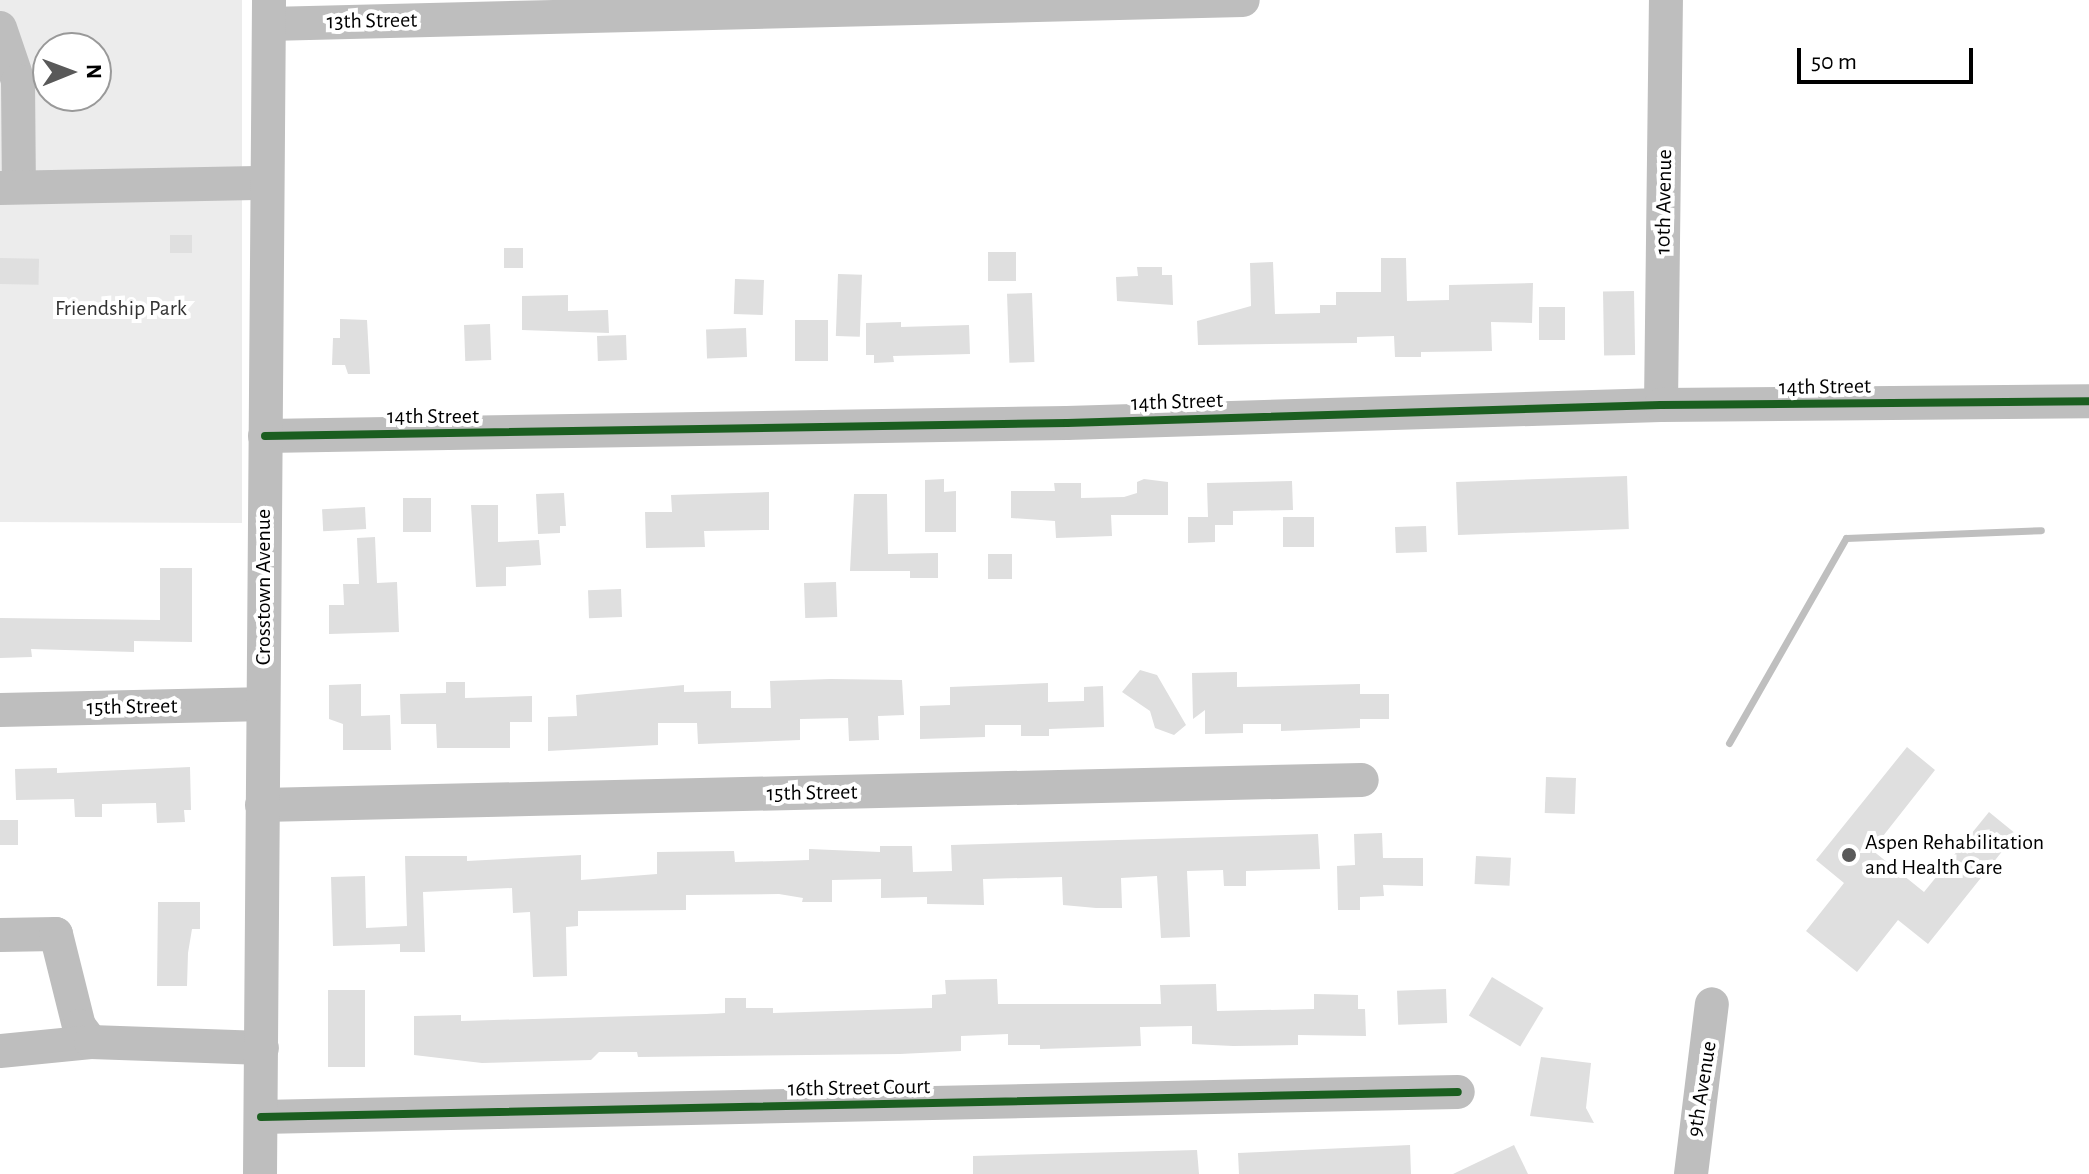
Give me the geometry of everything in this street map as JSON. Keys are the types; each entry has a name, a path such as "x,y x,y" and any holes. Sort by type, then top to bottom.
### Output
{"street":[{"name":"13th Street","path":"269,12 1243,0"},
{"name":"10th Avenue","path":"1661,405 1666,0"},
{"name":"Crosstown Avenue","path":"260,1174 269,12"},
{"path":"0,28 18,81 10,187 267,183"},
{"name":"14th Street","path":"265,436 1051,424 1661,405 2089,401"},
{"name":"15th Street","path":"0,710 263,704"},
{"name":"15th Street","path":"262,805 1362,780"},
{"path":"0,935 56,934 79,1026 91,1042"},
{"name":"9th Avenue","path":"1691,1174 1712,1004"},
{"path":"0,1051 91,1042 262,1048"},
{"name":"16th Street Court","path":"261,1117 1458,1092"}],"green space":[{"name":"Friendship Park","path":"0,0 242,0 242,523 0,522"}],"building":[{"path":"170,235 192,235 192,253 170,253"},
{"path":"504,248 523,248 523,268 504,268"},
{"path":"988,252 1016,252 1016,281 988,281"},
{"path":"0,258 39,259 39,285 0,284"},
{"path":"1381,258 1406,258 1407,301 1449,300 1449,285 1533,283 1532,323 1491,322 1492,351 1421,352 1421,357 1395,357 1394,336 1357,337 1357,343 1198,345 1197,321 1251,306 1250,263 1273,262 1275,314 1320,313 1320,305 1336,305 1336,292 1381,292"},
{"path":"1137,267 1162,267 1162,275 1172,275 1173,305 1117,301 1116,277 1138,276"},
{"path":"838,274 862,275 860,337 836,336"},
{"path":"735,279 764,280 763,315 734,314"},
{"path":"1634,291 1635,355 1604,356 1603,292"},
{"path":"1032,293 1034,362 1009,363 1007,294"},
{"path":"568,295 568,311 608,310 609,333 522,330 522,296"},
{"path":"1539,307 1565,307 1565,340 1539,340"},
{"path":"340,319 367,320 370,374 348,374 345,365 332,365 333,338 340,338"},
{"path":"795,320 828,320 828,361 795,361"},
{"path":"901,322 901,327 969,325 970,354 893,356 894,362 874,363 874,355 866,355 866,323"},
{"path":"490,324 491,360 465,361 464,325"},
{"path":"746,328 747,357 707,358 706,329"},
{"path":"626,335 627,360 598,361 597,336"},
{"path":"1627,476 1629,529 1458,535 1456,482"},
{"path":"944,479 944,492 956,491 956,532 925,532 925,480"},
{"path":"1144,479 1168,482 1168,515 1111,515 1112,536 1056,538 1055,521 1011,518 1011,491 1055,491 1054,483 1081,483 1081,498 1124,497 1137,493 1137,482"},
{"path":"1292,481 1293,510 1233,511 1233,525 1215,525 1215,542 1188,543 1188,517 1208,517 1207,483"},
{"path":"769,492 769,530 704,531 705,547 646,548 645,512 672,512 671,495"},
{"path":"564,493 566,526 560,526 560,533 538,534 536,494"},
{"path":"854,494 887,494 888,554 938,553 938,578 910,578 910,571 850,571"},
{"path":"403,498 431,498 431,532 403,532"},
{"path":"471,505 498,505 498,542 539,540 541,565 506,567 506,586 476,587"},
{"path":"365,507 366,529 323,531 322,509"},
{"path":"1283,517 1314,517 1314,547 1283,547"},
{"path":"1426,526 1427,552 1396,553 1395,527"},
{"path":"375,537 377,583 397,582 399,632 329,634 329,605 344,605 343,584 359,584 357,538"},
{"path":"988,554 1012,554 1012,579 988,579"},
{"path":"160,568 192,568 192,642 134,641 134,652 31,649 32,657 0,658 0,618 160,620"},
{"path":"836,582 837,617 805,618 804,583"},
{"path":"621,589 622,617 589,618 588,590"},
{"path":"1140,670 1157,675 1186,725 1174,735 1155,728 1150,711 1122,692"},
{"path":"1237,672 1237,687 1360,684 1360,694 1389,694 1389,719 1360,719 1360,728 1281,731 1281,724 1243,724 1243,733 1205,734 1205,710 1193,719 1192,673"},
{"path":"902,680 904,715 878,716 879,740 849,741 848,718 800,719 800,740 698,744 697,723 658,723 658,745 548,751 548,717 577,716 576,695 684,685 684,692 731,691 731,708 771,708 770,681"},
{"path":"446,682 465,682 465,698 532,696 532,722 510,722 510,748 437,748 436,724 401,724 400,694 446,693"},
{"path":"1048,683 1048,702 1084,701 1084,687 1103,686 1104,727 1049,729 1049,736 1021,736 1021,725 985,725 985,737 920,739 920,706 950,705 950,687"},
{"path":"361,684 361,716 390,715 391,750 343,750 343,724 329,719 329,685"},
{"name":"Aspen Rehabilitation and Health Care","path":"1907,747 1935,770 1872,850 1924,892 1989,812 2016,834 1928,944 1898,920 1857,972 1806,931 1844,883 1816,860"},
{"path":"190,767 191,810 184,810 185,822 157,823 156,803 102,804 102,817 75,817 74,799 16,800 15,769 57,768 57,773"},
{"path":"1546,777 1576,778 1575,814 1545,813"},
{"path":"0,820 18,820 18,845 0,845"},
{"path":"1382,833 1383,858 1423,858 1423,886 1383,885 1384,896 1360,897 1360,910 1338,910 1337,866 1355,865 1354,834"},
{"path":"1318,834 1320,869 1246,871 1246,886 1224,886 1223,870 1187,871 1190,937 1161,938 1157,876 1121,878 1122,908 1063,905 1062,877 983,879 984,905 927,904 927,897 881,898 881,879 832,880 832,902 802,902 803,898 779,894 686,895 686,910 578,911 578,926 566,927 567,976 533,977 530,912 513,913 512,888 423,892 425,952 400,952 400,944 333,946 331,877 365,876 366,928 407,926 405,856 467,856 467,861 581,855 581,880 657,874 657,852 734,851 735,862 779,861 809,860 809,849 880,852 880,846 912,846 913,872 952,871 951,845"},
{"path":"1476,856 1511,858 1509,886 1475,884"},
{"path":"158,902 200,902 200,929 192,929 187,986 157,986"},
{"path":"1492,977 1543,1008 1520,1046 1469,1016"},
{"path":"997,979 998,1004 1161,1004 1160,985 1216,984 1217,1011 1314,1009 1314,994 1358,995 1358,1009 1365,1009 1366,1036 1298,1035 1298,1045 1233,1046 1192,1044 1192,1026 1140,1027 1141,1046 1040,1049 1040,1045 1008,1045 1008,1034 961,1036 961,1051 900,1054 638,1057 637,1052 599,1052 591,1060 482,1063 414,1055 414,1016 461,1015 461,1021 725,1013 725,998 746,998 746,1008 773,1008 773,1013 932,1008 932,995 946,994 945,980"},
{"path":"1446,989 1447,1023 1398,1025 1397,991"},
{"path":"328,990 365,990 365,1067 328,1067"},
{"path":"1541,1057 1591,1063 1586,1108 1594,1123 1530,1116"},
{"path":"1410,1145 1411,1174 1239,1174 1238,1153"},
{"path":"1514,1145 1528,1174 1453,1174"},
{"path":"1197,1150 1199,1174 973,1174 973,1156"}],"waterway":[{"path":"1729,743 1846,538 2041,530"}],"cycle path":[{"path":"265,436 1067,423 1661,405 2089,401"},
{"path":"261,1117 1458,1092"}],"place":[{"name":"Aspen Rehabilitation and Health Care","path":"1849,855"}]}
